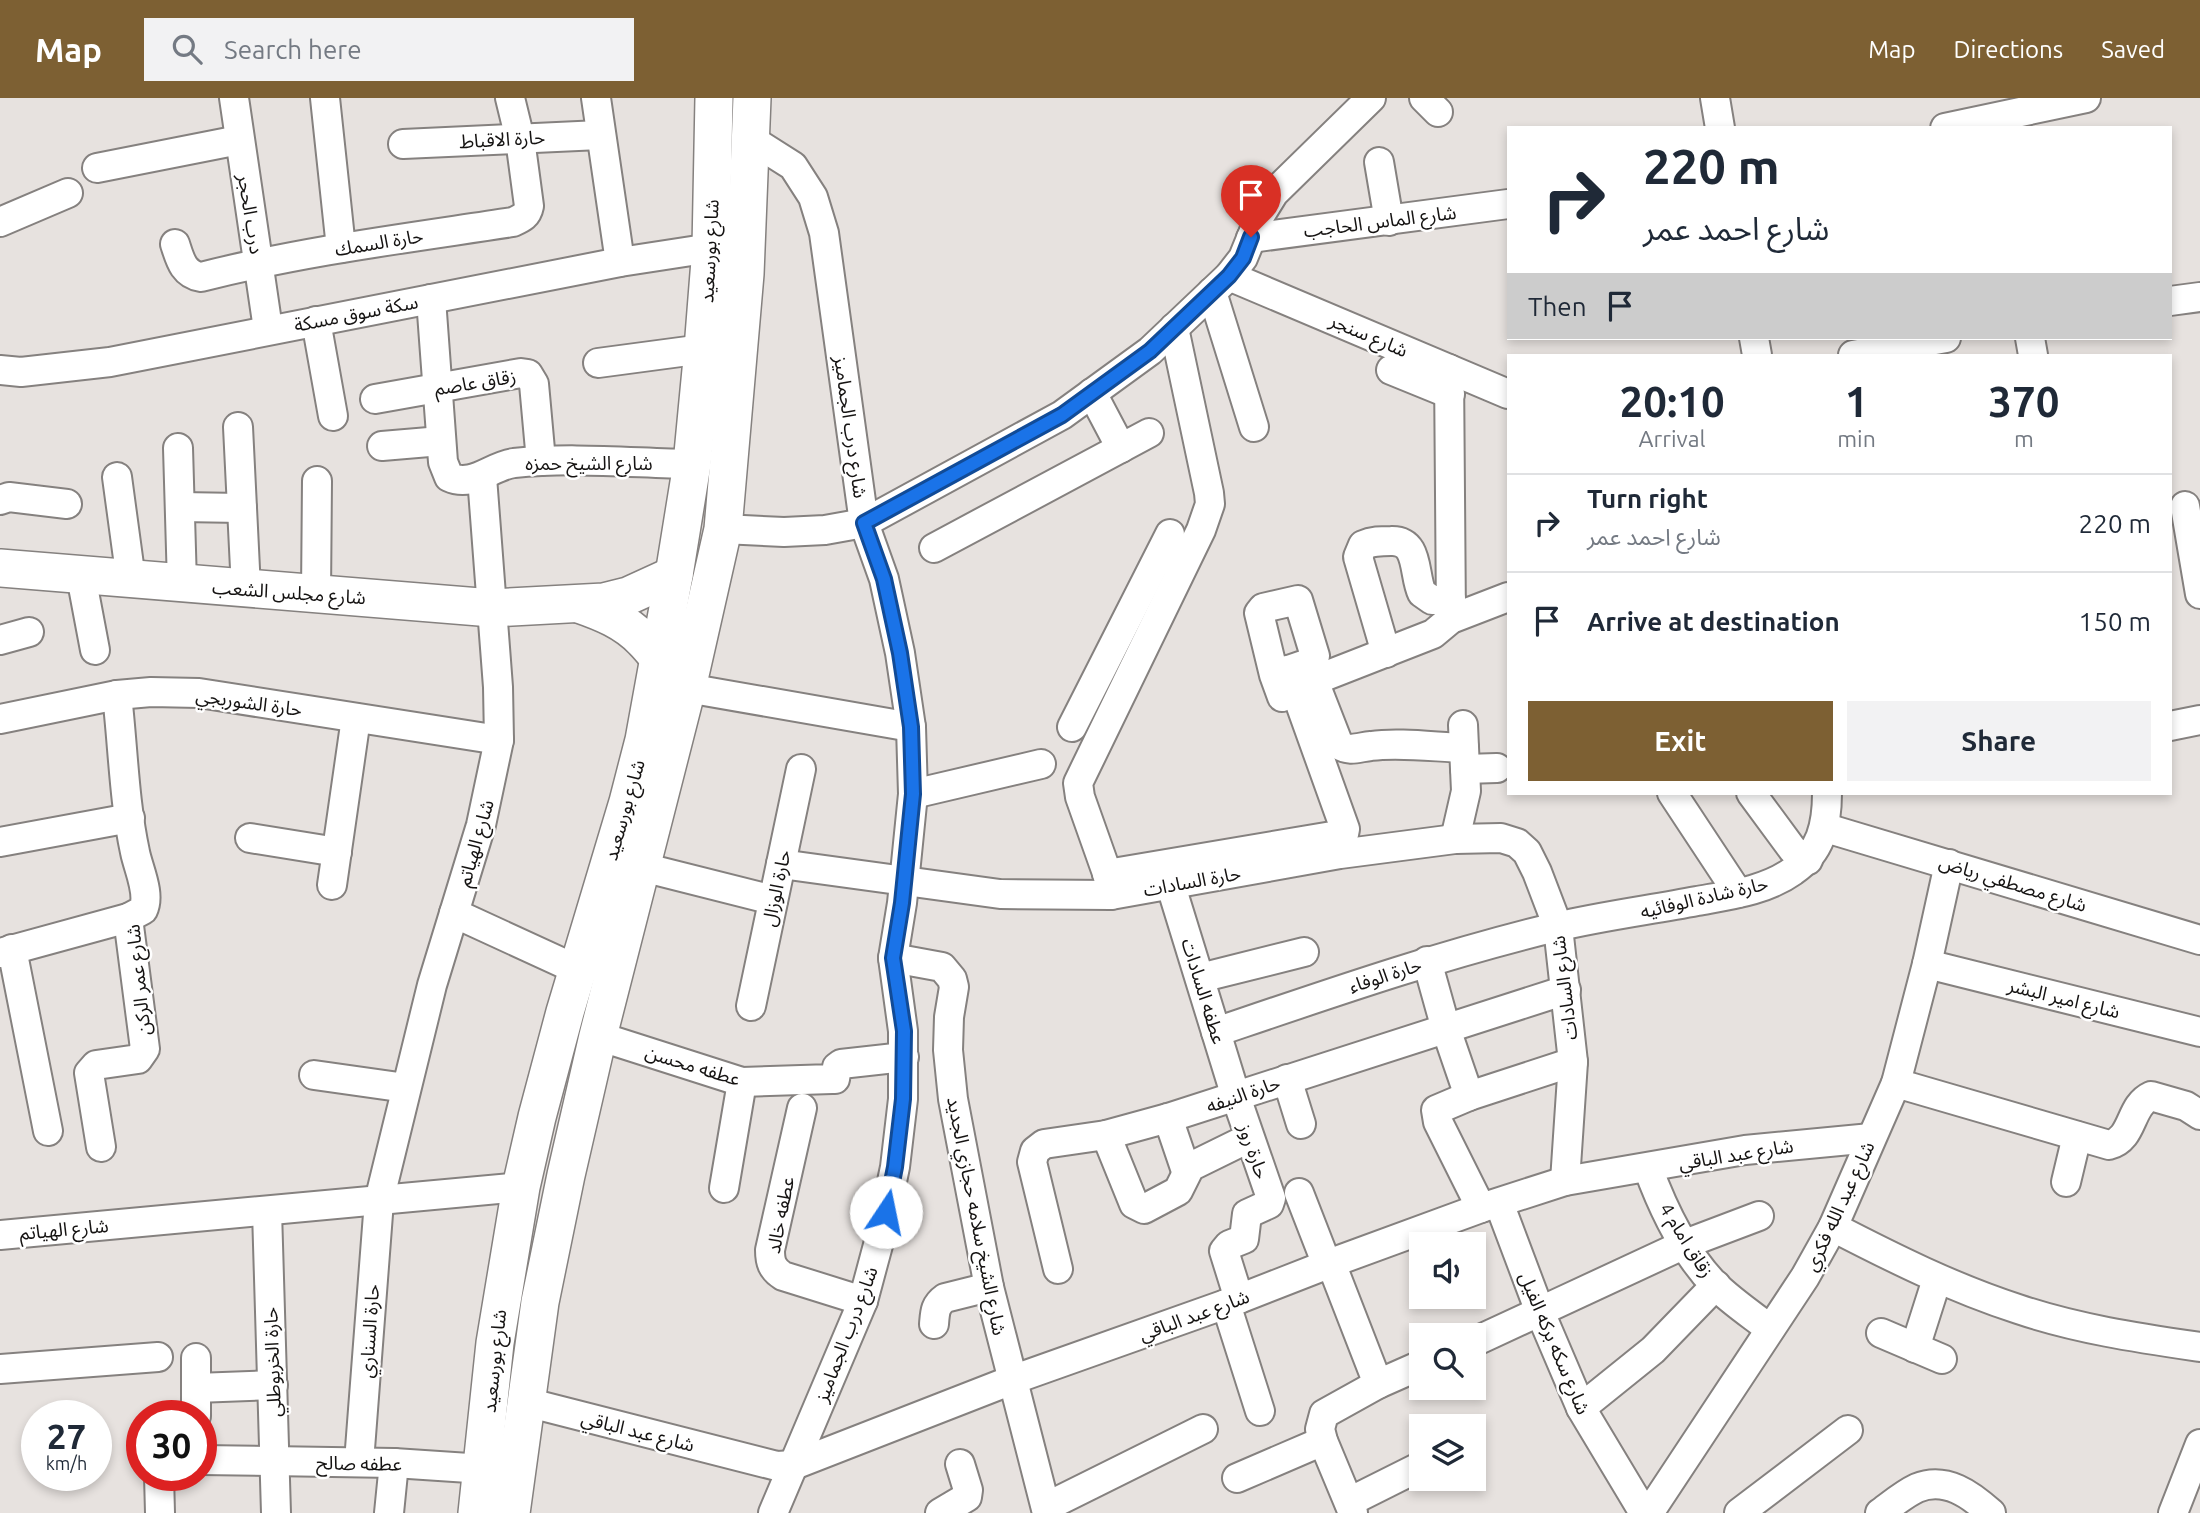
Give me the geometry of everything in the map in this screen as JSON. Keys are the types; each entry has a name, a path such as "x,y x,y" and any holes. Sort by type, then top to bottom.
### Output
{"main road":[{"name":"شارع بورسعيد","path":"507,1512 500,1470 495,1343 521,1187 537,1117 644,740 674,575 692,464 703,349 711,248 714,98"},
{"name":"شارع بورسعيد","path":"500,1470 526,1402 540,1302 598,1036 687,688 723,529 746,274 752,98"},
{"name":"شارع مجلس الشعب","path":"0,568 492,608 579,604 628,596 674,575"},
{"name":"شارع مجلس الشعب","path":"579,604 624,624 643,639 687,688"}],"street":[{"name":"درب الحجر","path":"234,98 268,330"},
{"path":"325,98 341,248"},
{"path":"510,98 520,139"},
{"path":"596,98 620,262"},
{"path":"1715,98 1720,126"},
{"path":"1952,126 1989,115 2086,98"},
{"path":"723,529 784,532 825,530 864,523 1062,415 1150,351 1221,284 1243,258 1261,214 1274,193 1366,100"},
{"name":"حارة الاقباط","path":"403,144 600,135"},
{"name":"حارة السمك","path":"175,244 184,269 192,276 201,277 258,263 341,248 513,222 523,218 529,206 520,139"},
{"path":"97,168 239,140"},
{"name":"شارع درب الجماميز","path":"752,140 793,166 813,197 824,233 864,523 884,579 900,653 911,727 913,794 893,958 904,1031 903,1099 895,1167 863,1301 773,1513"},
{"path":"1379,162 1388,221"},
{"path":"0,222 68,193"},
{"name":"شارع الماس الحاجب","path":"1251,237 1507,204"},
{"name":"سكة سوق مسكة","path":"0,370 21,372 110,362 620,262 711,248"},
{"path":"1221,284 1254,427"},
{"name":"شارع سنجر","path":"1221,284 1449,382 1507,394"},
{"path":"2172,301 2200,297"},
{"path":"383,446 442,442 431,299"},
{"path":"316,321 332,416"},
{"path":"1072,727 1173,548 1206,518 1210,505 1174,328"},
{"path":"1858,354 1935,340"},
{"path":"598,363 703,349"},
{"path":"1391,370 1449,382 1451,610 1433,634 1323,677 1317,682 1316,689 1339,745 1349,750 1376,745 1464,747 1497,768"},
{"name":"زقاق عاصم","path":"375,399 527,374 534,384 541,461"},
{"path":"1092,393 1121,448"},
{"path":"237,427 246,589"},
{"path":"934,548 1149,433"},
{"name":"شارع الشيخ حمزه","path":"442,442 443,462 449,477 464,480 482,477 500,466 541,461 692,464"},
{"path":"178,448 182,584"},
{"path":"117,477 131,580"},
{"name":"شارع الهياتم","path":"379,1200 432,985 481,825 499,740 498,687 482,477"},
{"path":"316,594 317,481"},
{"path":"0,500 9,497 67,505"},
{"path":"2185,506 2200,594"},
{"path":"180,507 242,509"},
{"path":"1386,653 1358,557 1363,545 1391,541 1406,543 1413,556 1422,593 1451,610 1507,597"},
{"path":"1173,548 1122,695 1078,783 1080,797 1109,885 1337,846 1345,829 1281,673"},
{"path":"82,576 95,650"},
{"path":"0,640 29,632"},
{"path":"1095,683 1122,695"},
{"path":"687,688 911,727"},
{"name":"حارة الشوربجي","path":"0,719 117,695 151,692 199,693 499,740"},
{"name":"شارع عمر الركن","path":"101,1147 89,1073 96,1065 138,1059 145,1049 128,918 143,910 146,903 130,818 117,695"},
{"path":"332,885 356,718"},
{"path":"2172,726 2200,720"},
{"path":"1464,747 1467,839"},
{"path":"913,794 1041,764"},
{"name":"حارة الوزال","path":"751,1006 802,769"},
{"path":"1667,795 1738,893"},
{"path":"1752,795 1793,850 1808,860"},
{"path":"1826,828 1827,795"},
{"path":"0,842 130,818"},
{"name":"حارة شادة الوفائيه","path":"1558,927 1738,893 1772,883 1808,860 1826,828"},
{"name":"شارع مصطفي رياض","path":"1826,828 2200,940"},
{"path":"250,838 337,852"},
{"name":"شارع السادات","path":"1467,839 1501,838 1517,843 1527,852 1558,927 1573,1062 1565,1181"},
{"name":"حارة السادات","path":"781,864 1000,894 1109,885 1171,886 1337,846 1467,839"},
{"name":"شارع عبد الله فكري","path":"1646,1513 1805,1277 1833,1227 1896,1083 1927,964 1949,863"},
{"path":"642,867 773,900"},
{"name":"عطفه السادات","path":"1171,886 1236,1097"},
{"path":"454,913 578,970"},
{"path":"48,1131 6,951 128,918"},
{"name":"حارة الوفاء","path":"1216,1032 1427,961 1558,927"},
{"path":"1200,978 1304,952"},
{"name":"شارع الشيخ سلامه حجازي الجديد","path":"893,958 942,967 952,979 954,987 949,1017 948,1050 953,1099 989,1287 1047,1510"},
{"path":"1427,961 1469,1096 1573,1062"},
{"name":"شارع امير البشر","path":"1927,964 2200,1032"},
{"name":"حارة النيفه","path":"1058,1269 1033,1157 1038,1147 1106,1135 1168,1118 1566,990"},
{"name":"عطفه محسن","path":"598,1036 743,1082 835,1079 837,1067 841,1064 904,1057"},
{"path":"314,1075 407,1088"},
{"path":"1287,1079 1301,1124"},
{"path":"724,1188 743,1082"},
{"path":"1896,1083 2103,1144 2116,1143 2125,1134 2139,1105 2151,1097 2186,1106 2200,1115"},
{"name":"شارع سكه بركه الفيل","path":"1469,1096 1441,1105 1436,1110 1436,1115 1490,1205 1581,1408 1646,1513"},
{"name":"حارة روز","path":"1233,1302 1224,1251 1229,1245 1244,1239 1247,1214 1269,1204 1271,1200 1236,1097"},
{"name":"عطفه خالد","path":"802,1108 770,1250 770,1261 776,1272 783,1276 863,1301"},
{"path":"1168,1118 1186,1171"},
{"path":"1106,1135 1134,1204 1140,1209 1148,1208 1178,1191 1186,1171 1195,1163 1249,1138"},
{"path":"2066,1182 2077,1136"},
{"name":"شارع عبد الباقي","path":"526,1402 777,1466 794,1465 1013,1380 1233,1302 1490,1205 1565,1181 1745,1150 1871,1138"},
{"name":"زقاق امام 4","path":"1648,1168 1664,1206 1685,1244 1716,1285 1770,1329"},
{"name":"شارع الهياتم","path":"0,1236 521,1187"},
{"path":"1299,1193 1378,1384"},
{"name":"حارة السناري","path":"359,1462 379,1200"},
{"name":"حارة الخربوطلي","path":"267,1211 276,1513"},
{"path":"1486,1337 1685,1244 1759,1216"},
{"path":"1833,1227 1937,1279 2018,1310 2117,1335 2200,1347"},
{"path":"1915,1348 1937,1279"},
{"path":"1581,1408 1653,1350 1716,1285"},
{"path":"934,1324 935,1308 939,1302 945,1298 989,1287"},
{"path":"1233,1302 1260,1411"},
{"path":"1881,1333 1942,1359"},
{"path":"0,1369 158,1357"},
{"path":"196,1358 196,1400"},
{"path":"1409,1370 1324,1414 1320,1429 1351,1508 1409,1473"},
{"path":"196,1388 273,1385"},
{"path":"1047,1510 1203,1429"},
{"path":"1739,1513 1848,1430"},
{"path":"1237,1478 1323,1441"},
{"path":"2173,1513 2200,1444"},
{"name":"عطفه صالح","path":"217,1460 394,1463 500,1470"},
{"path":"389,1513 394,1463"},
{"path":"940,1513 967,1497 968,1490 960,1464"},
{"path":"1880,1513 1917,1488 1936,1485 1954,1487 1971,1495 1991,1513"},
{"path":"159,1491 160,1513"}],"route":[{"path":"886,1212 895,1167 903,1099 904,1031 893,958 902,903 913,794 911,727 900,653 884,579 864,523 1062,415 1150,351 1229,276 1243,258 1251,237"}]}
